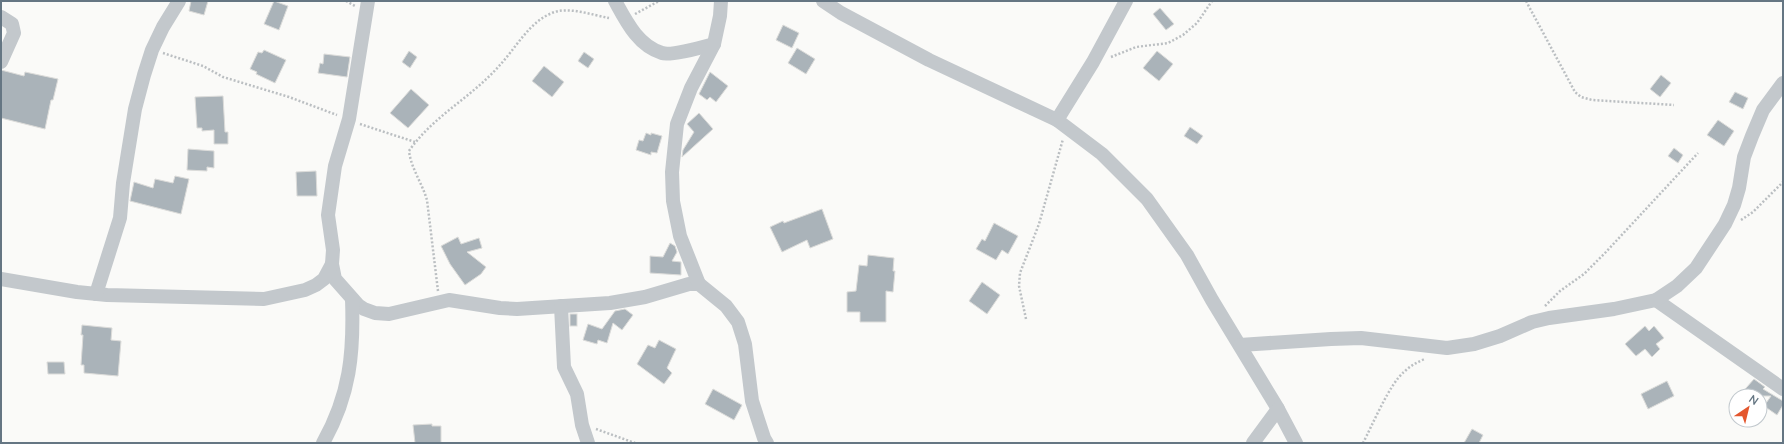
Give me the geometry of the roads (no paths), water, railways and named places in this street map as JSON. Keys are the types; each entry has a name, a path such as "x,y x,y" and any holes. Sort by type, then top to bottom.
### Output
{"street":[{"path":"96,294 120,218 123,183 135,109 152,50 163,27 179,1"},
{"path":"368,1 349,120 335,166 328,215 333,250 332,264 335,279 364,309 375,313 389,314 439,302 457,301 500,308 517,309 562,306 645,297 689,284 699,284"},
{"path":"615,1 633,32 646,45 662,54 690,50 714,44"},
{"path":"721,1 720,16 714,44 691,88 677,124 672,172 673,201 680,236 699,284 726,306 738,322 745,344 752,402 767,443"},
{"path":"823,1 841,13 929,60 1060,122 1102,154 1147,200 1187,254 1278,409 1296,443"},
{"path":"1060,122 1126,1"},
{"path":"1,17 12,24 14,33 1,62"},
{"path":"1240,345 1331,338 1361,338 1447,348 1474,344 1532,322 1578,313 1614,309 1656,300 1677,286 1696,268 1725,224 1734,205 1744,158 1752,136 1763,110 1783,83"},
{"path":"1,279 96,294 264,299 305,290 316,285 324,279 332,264"},
{"path":"323,443 341,406 350,373 353,334 352,298"},
{"path":"1656,300 1783,389"},
{"path":"562,306 564,367 577,394 582,424 588,443"},
{"path":"1253,443 1278,409"}]}
